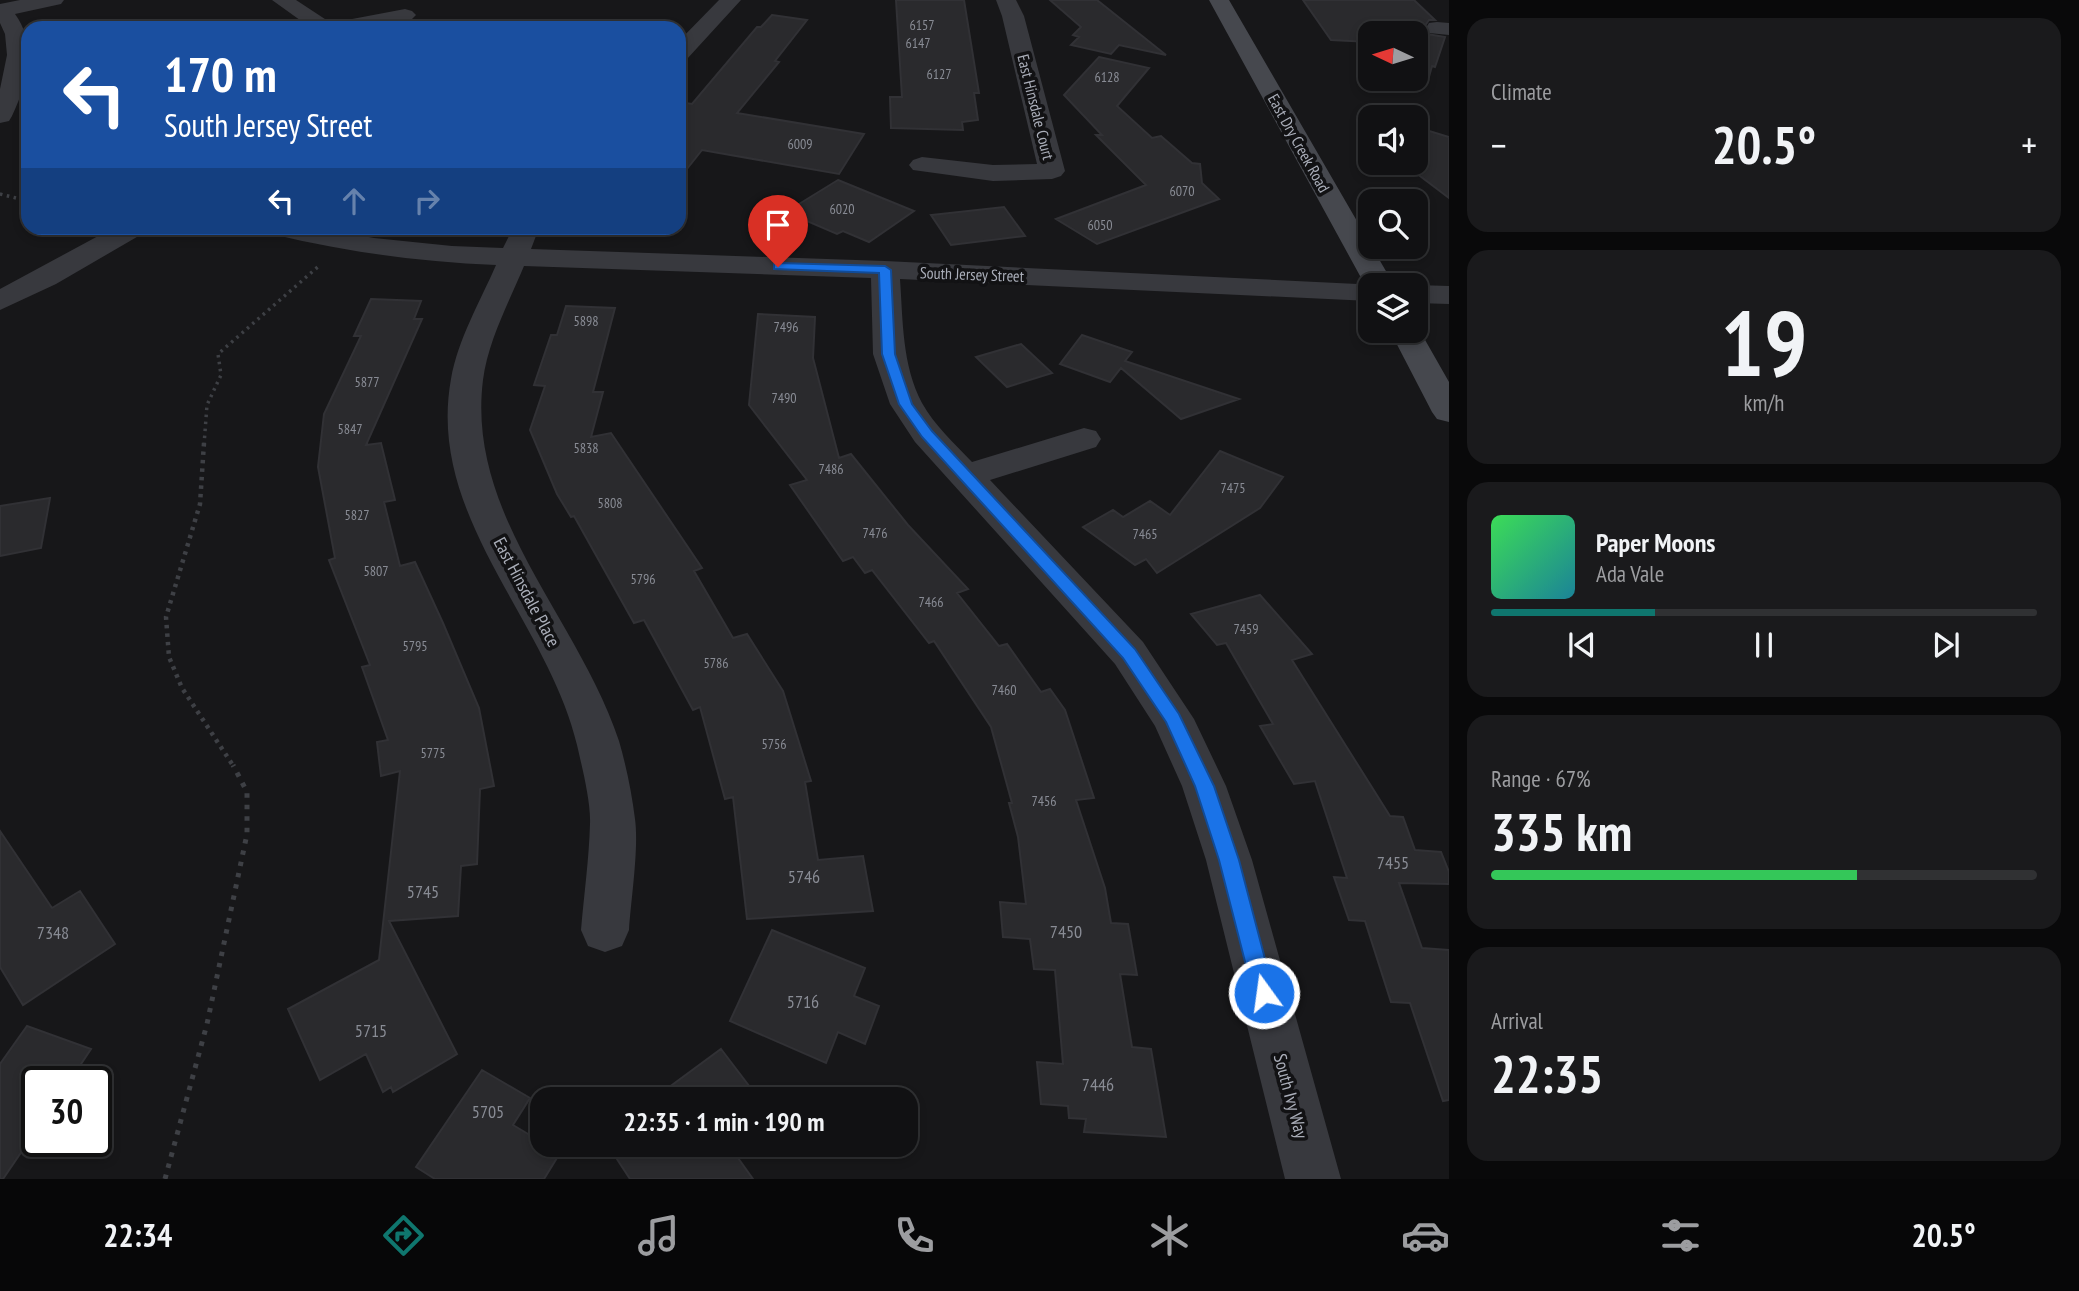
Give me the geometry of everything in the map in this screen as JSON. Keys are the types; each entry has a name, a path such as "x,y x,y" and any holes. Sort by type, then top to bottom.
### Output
{"main road":[{"name":"East Dry Creek Road","path":"1219,0 1373,273"},
{"path":"1412,343 1449,412"}],"street":[{"path":"0,116 11,94 18,48 16,31 0,10 54,0"},
{"path":"282,0 314,21"},
{"path":"686,47 731,0"},
{"name":"East Hinsdale Court","path":"922,165 993,173 1052,171 1013,16 1006,0"},
{"path":"373,21 405,15"},
{"path":"0,301 120,235"},
{"name":"South Jersey Street","path":"319,235 452,256 519,243 885,270 1358,291"},
{"name":"East Hinsdale Place","path":"519,243 473,357 467,379 464,427 469,464 481,503 582,698 598,744 613,821 605,930"},
{"name":"South Ivy Way","path":"885,270 888,354 906,404 927,434 968,475 1129,653 1173,719 1204,786 1229,860 1313,1179"},
{"path":"1428,294 1449,295"},
{"path":"968,475 1084,439"}],"path":[{"path":"0,194 21,199"},
{"path":"165,1179 213,998 247,834 247,792 233,765 182,688 169,657 166,617 178,567 200,504 207,405 221,375 218,354 345,240"}],"building":[{"path":"896,0 964,0 979,93 974,93 978,120 962,122 963,130 891,128 890,97 902,97"},
{"path":"1050,0 1097,0 1166,55 1119,45 1111,54 1071,45 1079,37 1073,35 1081,27"},
{"path":"1303,0 1414,0 1435,20 1358,21 1358,41 1331,40"},
{"path":"772,15 807,20 775,61 779,62 737,113 864,134 839,174 702,150 686,170 686,103 692,104 757,27 761,27"},
{"path":"1428,34 1445,37 1435,67 1432,66 1429,77"},
{"path":"1099,57 1149,68 1117,106 1152,138 1161,136 1192,163 1200,164 1202,183 1219,199 1097,244 1056,219 1146,185 1096,135 1102,135 1064,95"},
{"path":"1428,131 1449,137 1449,198 1419,175 1428,175"},
{"path":"838,180 914,211 869,242 843,231 837,234 786,212"},
{"path":"1004,207 1025,236 951,245 931,215"},
{"path":"371,299 421,301 414,319 422,319 366,445 381,443 395,500 384,502 400,566 415,562 443,623 479,708 494,786 480,789 477,864 461,866 458,916 389,921 457,1054 393,1092 391,1087 383,1092 366,1054 320,1080 288,1009 379,960 400,771 381,776 377,742 388,740 362,667 370,665 329,560 335,558 318,467 324,414 361,336 354,336"},
{"path":"566,306 615,308 593,392 603,392 591,437 611,433 702,568 694,571 733,638 747,634 783,691 811,781 805,782 818,860 863,856 873,911 747,919 733,797 725,799 700,707 693,710 644,620 634,623 574,516 571,517 557,494 530,430 545,386 534,385 551,335 557,335"},
{"path":"758,314 815,317 813,358 839,458 851,454 908,525 968,589 957,593 999,646 1007,644 1041,692 1050,689 1065,710 1094,798 1076,800 1105,888 1111,923 1128,924 1137,975 1120,974 1132,1047 1151,1049 1166,1137 1084,1132 1086,1119 1069,1118 1068,1106 1041,1104 1037,1062 1063,1064 1055,970 1034,969 1030,939 1003,937 1000,902 1026,904 1018,837 1009,803 1012,803 991,727 934,641 929,643 872,570 865,573 853,557 843,561 790,485 807,480 749,405"},
{"path":"1082,335 1132,352 1125,361 1239,399 1181,419 1121,368 1110,382 1060,364"},
{"path":"1021,344 1052,373 1007,387 976,357"},
{"path":"1220,451 1283,477 1260,508 1157,573 1146,559 1135,565 1083,527 1113,510 1123,517 1150,501 1170,515"},
{"path":"50,498 41,548 0,556 0,506"},
{"path":"1260,595 1312,654 1292,660 1390,816 1403,817 1415,850 1441,852 1449,872 1449,884 1399,883 1422,948 1449,950 1449,1100 1443,1101 1410,1003 1391,1002 1365,921 1349,920 1334,877 1347,878 1315,781 1294,784 1260,726 1273,724 1226,643 1217,645 1191,614"},
{"path":"0,831 52,908 80,891 115,944 23,1005 0,967"},
{"path":"772,930 865,968 854,996 879,1006 865,1044 838,1032 826,1063 730,1021"},
{"path":"27,1026 91,1049 80,1066 21,1066 21,1153 3,1179 0,1179 0,1064"},
{"path":"721,1049 750,1087 669,1087"},
{"path":"482,1070 530,1098 513,1125 530,1135 530,1157 558,1157 544,1179 435,1179 416,1167"},
{"path":"616,1157 737,1157 753,1179 630,1179"}],"route":[{"path":"778,267 885,270 888,354 906,404 927,434 968,475 1129,653 1173,719 1204,786 1229,860 1264,993"}]}
